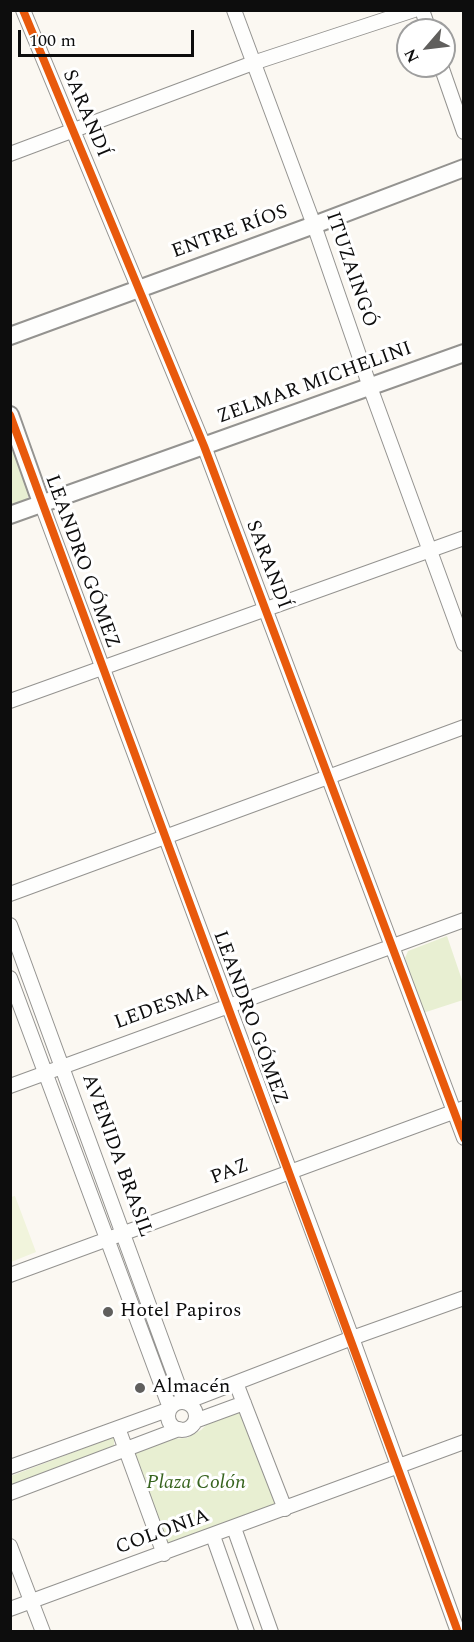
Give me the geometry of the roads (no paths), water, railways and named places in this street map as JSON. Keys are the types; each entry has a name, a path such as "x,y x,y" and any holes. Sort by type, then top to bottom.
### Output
{"street":[{"name":"SARANDÍ","path":"24,10 204,446 391,946 459,1110 464,1138"},
{"name":"ITUZAINGÓ","path":"234,10 314,225 370,387 464,644"},
{"path":"10,154 253,63 414,10"},
{"path":"445,78 464,132"},
{"name":"ENTRE RÍOS","path":"10,336 464,168"},
{"name":"ZELMAR MICHELINI","path":"10,516 464,353"},
{"name":"LEANDRO GÓMEZ","path":"10,415 226,1005 352,1338 458,1632"},
{"path":"10,701 464,538"},
{"path":"10,894 464,727"},
{"name":"LEDESMA","path":"10,1086 226,1005 464,920"},
{"name":"AVENIDA BRASIL","path":"10,925 185,1402"},
{"name":"AVENIDA BRASIL","path":"10,978 170,1408"},
{"name":"PAZ","path":"10,1275 459,1110"},
{"path":"10,1467 118,1428 170,1408 174,1404 185,1402 464,1298"},
{"path":"236,1383 285,1509"},
{"path":"185,1402 195,1410 195,1421"},
{"path":"10,1493 179,1429 189,1428 195,1421 244,1403"},
{"path":"170,1408 168,1419 174,1427 179,1429"},
{"path":"118,1428 164,1554"},
{"name":"COLONIA","path":"10,1610 464,1442"},
{"path":"234,1528 271,1632"},
{"path":"213,1536 247,1632"},
{"path":"10,1546 43,1632"}],"place":[{"name":"Hotel Papiros","path":"108,1312"},
{"name":"Almacén","path":"140,1388"}],"park label":[{"name":"Plaza Colón","path":"196,1484"}]}
